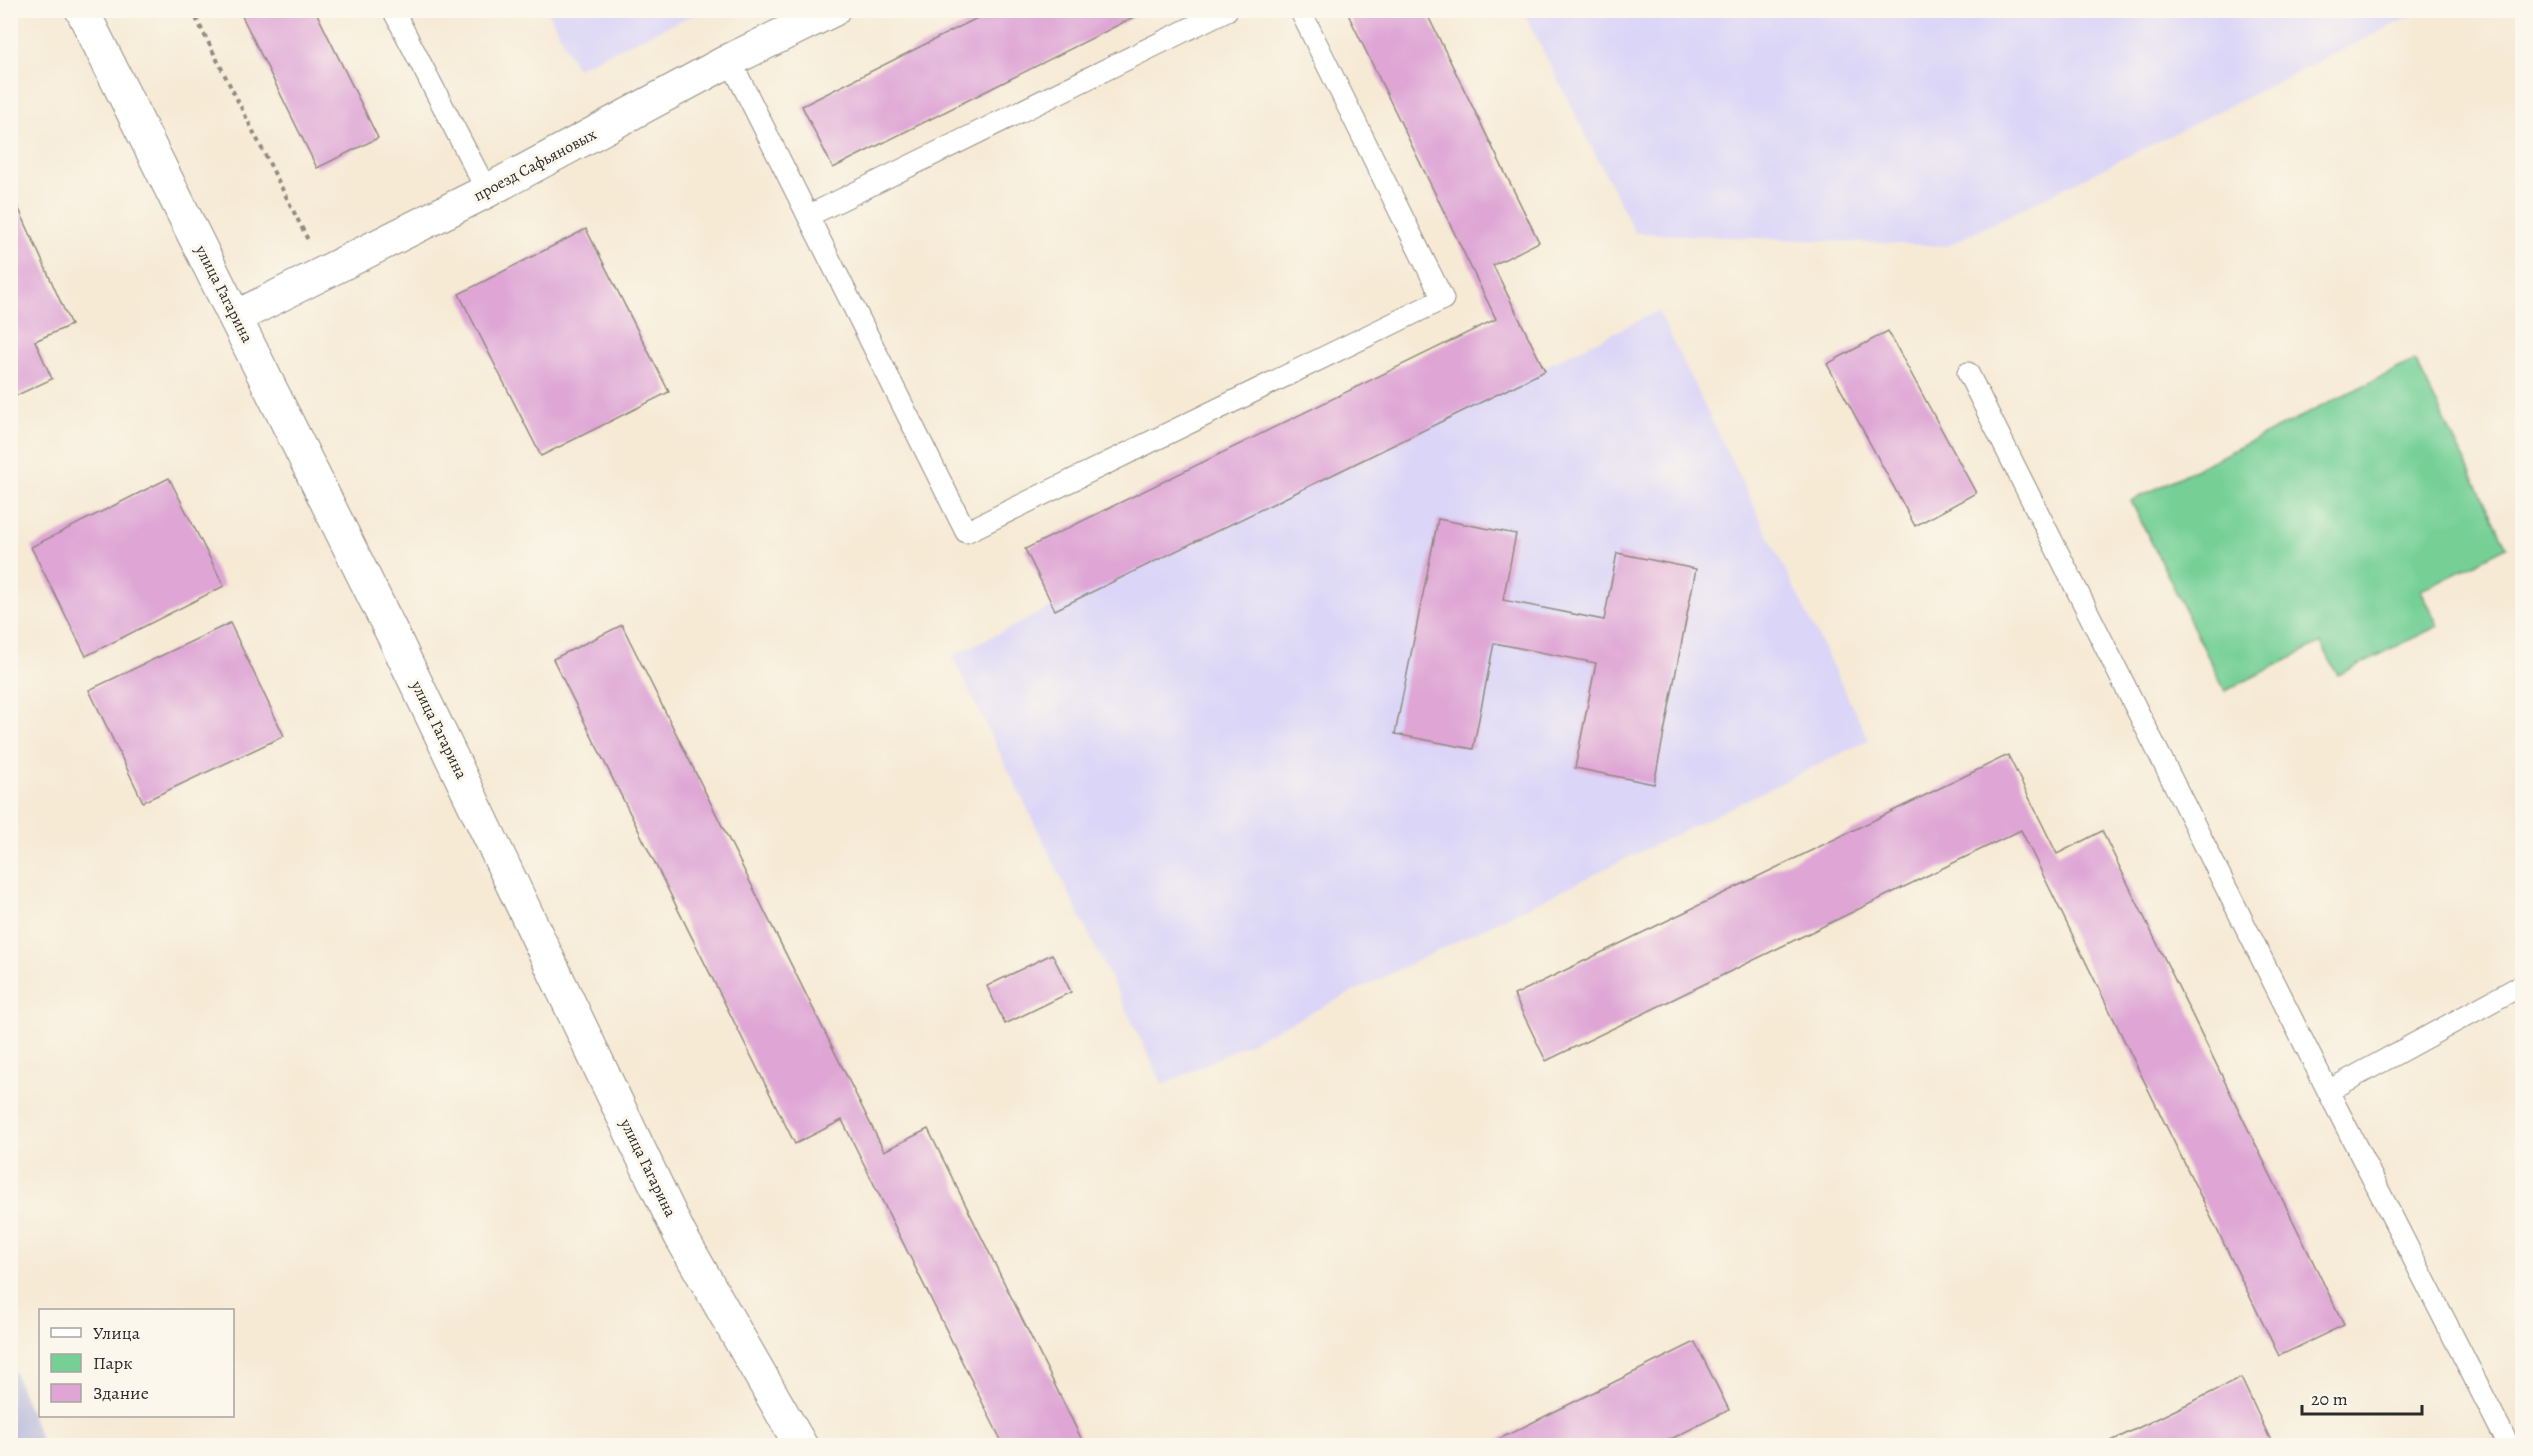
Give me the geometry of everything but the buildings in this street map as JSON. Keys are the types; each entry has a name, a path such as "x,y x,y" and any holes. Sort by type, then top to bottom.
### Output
{"street":[{"name":"улица Гагарина","path":"82,10 396,641 680,1235 801,1446"},
{"name":"проезд Сафьяновых","path":"236,317 487,191 730,60 833,10"}],"lane":[{"path":"393,10 487,191"},
{"path":"808,216 1227,10"},
{"path":"730,60 966,532 1443,299 1300,10"},
{"path":"1968,373 2509,1446"},
{"path":"2328,1091 2523,986"}],"path":[{"path":"192,10 324,273"}],"shaded area":[{"path":"548,11 701,11 576,68"},
{"path":"1523,11 2421,11 1947,246 1635,233"},
{"path":"1658,311 1869,740 1163,1085 952,656"},
{"path":"11,1364 43,1445 11,1445"}],"green space":[{"path":"2415,360 2507,547 2421,590 2438,626 2338,675 2321,643 2225,691 2131,501"}]}
